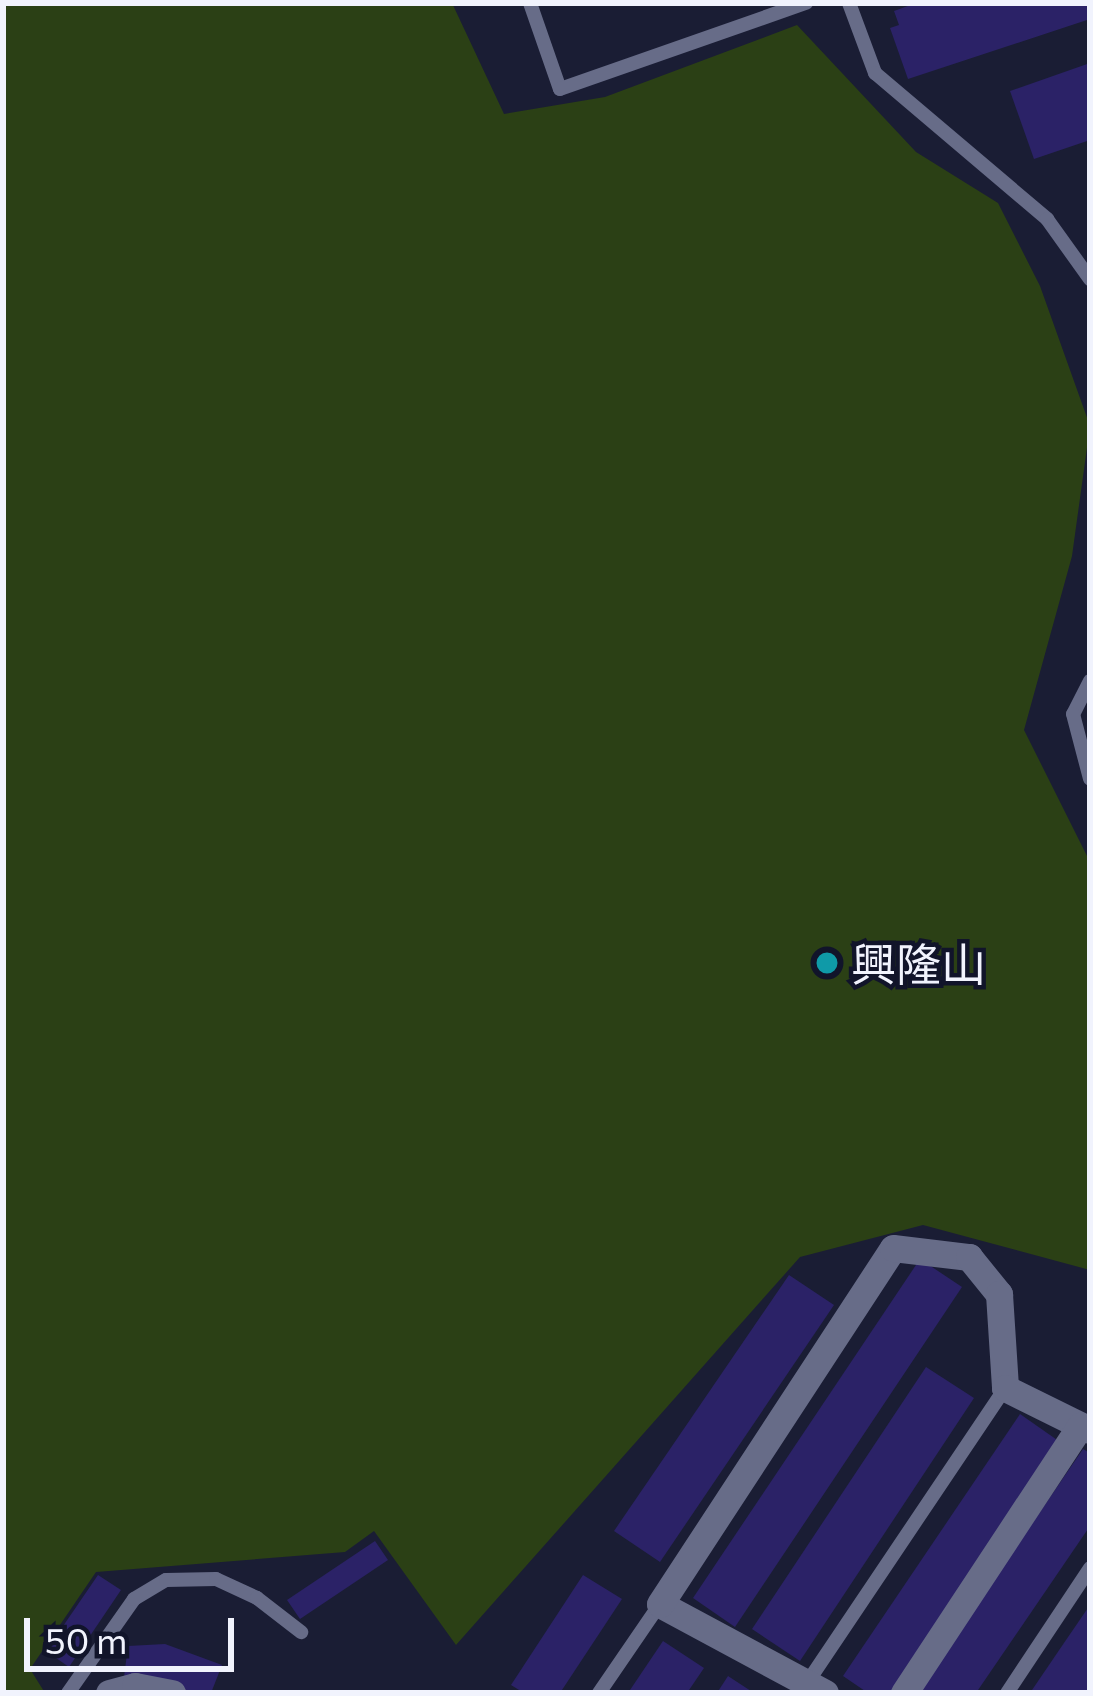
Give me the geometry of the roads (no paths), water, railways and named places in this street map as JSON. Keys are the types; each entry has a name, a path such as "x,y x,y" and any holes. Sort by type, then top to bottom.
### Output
{"street":[{"path":"811,1690 660,1604 893,1248 968,1256 999,1294 1005,1388 1085,1428 904,1693"},
{"path":"109,1693 134,1686 172,1693"}],"lane":[{"path":"530,3 560,89 806,3"},
{"path":"849,3 875,73 1047,219 1090,279"},
{"path":"1090,681 1073,714 1090,779"},
{"path":"811,1690 1005,1388"},
{"path":"1007,1693 1090,1568"},
{"path":"68,1693 134,1599 166,1580 216,1579 257,1598 301,1633"},
{"path":"598,1693 660,1604"}],"place":[{"name":"興隆山","path":"827,963"}]}
